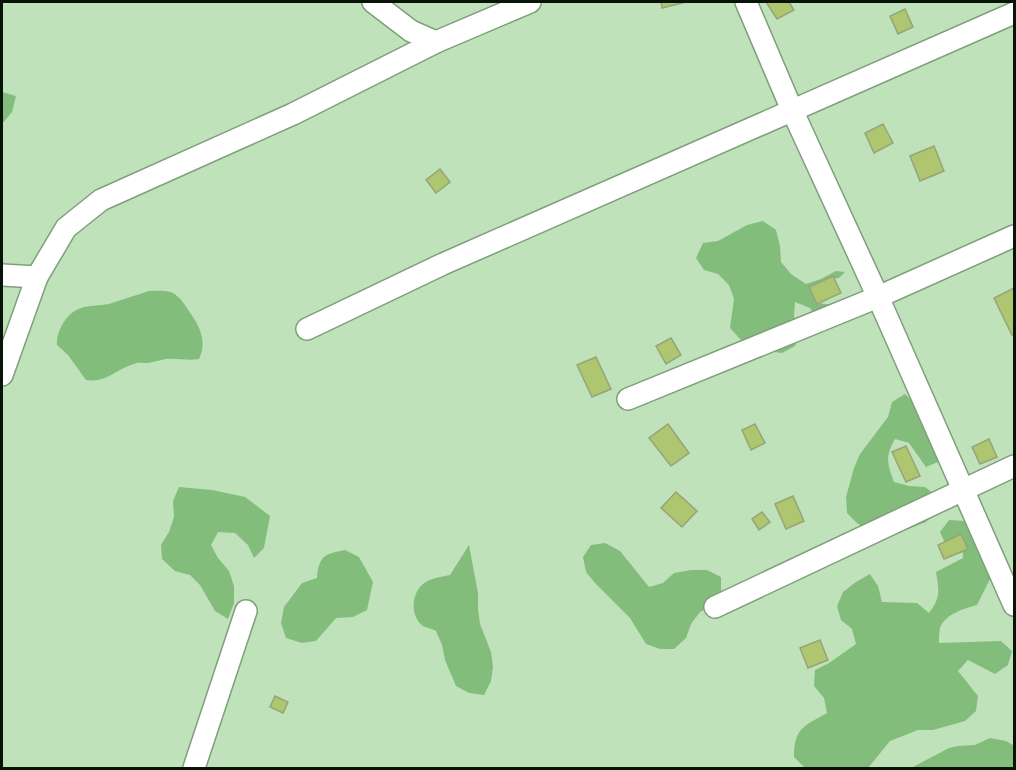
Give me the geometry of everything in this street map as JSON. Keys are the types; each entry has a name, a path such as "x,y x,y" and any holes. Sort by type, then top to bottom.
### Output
{"street":[{"path":"373,2 411,30 436,42"},
{"path":"2,375 37,277 66,228 101,200 293,114 436,42 530,2"},
{"path":"746,2 792,110 878,297 1014,605"},
{"path":"307,329 443,264 1014,13"},
{"path":"628,399 878,297 1014,236"},
{"path":"2,275 37,277"},
{"path":"716,607 1014,466"},
{"path":"194,768 246,611"}],"green space":[{"path":"2,92 16,96 12,112 2,124"},
{"path":"763,221 776,230 781,262 791,274 806,284 836,271 845,272 839,278 825,280 818,303 833,305 817,320 810,308 795,302 794,316 800,332 795,346 782,353 767,351 740,339 730,328 734,299 729,285 718,274 704,270 696,258 703,243 718,241 747,225"},
{"path":"149,291 173,293 184,304 201,334 203,346 199,359 166,359 137,363 106,378 86,380 68,355 57,345 58,334 63,323 81,308 109,304"},
{"path":"905,394 919,407 940,461 926,467 909,443 895,439 888,456 890,470 894,482 925,487 938,497 936,511 926,522 883,537 870,532 847,513 846,497 860,454 888,417 892,402"},
{"path":"179,487 212,490 245,497 270,516 264,548 254,558 248,545 235,533 218,532 211,545 229,571 234,586 234,603 228,619 215,611 200,585 190,575 175,571 162,559 161,545 174,517 173,501"},
{"path":"949,520 965,521 978,539 990,548 990,579 977,605 956,612 946,619 940,630 939,643 1001,641 1012,651 1008,665 995,674 968,660 958,671 978,696 976,711 965,721 933,730 918,730 890,741 868,768 804,767 794,757 798,734 806,725 827,713 824,698 814,686 815,670 856,644 852,629 841,620 837,606 843,592 870,574 878,586 882,602 917,603 929,613 936,603 938,594 936,572 963,558 962,545 946,545 940,532"},
{"path":"605,543 620,551 649,587 663,583 674,573 691,570 707,570 721,577 721,592 713,605 700,612 691,624 686,638 674,649 660,649 646,644 630,618 586,572 583,557 591,545"},
{"path":"469,545 478,593 480,624 491,652 493,667 491,681 484,695 469,693 456,686 436,631 423,626 414,611 414,599 419,588 429,580 450,575"},
{"path":"345,550 359,557 373,582 367,610 353,617 336,618 316,641 302,643 286,638 281,623 284,607 302,583 317,578 319,565 324,557"},
{"path":"990,738 1013,745 1014,768 911,768 949,748 975,745"}],"building":[{"path":"661,2 686,2 662,8"},
{"path":"766,2 789,2 794,10 777,19"},
{"path":"905,9 913,27 898,34 890,16"},
{"path":"883,124 893,143 874,153 865,133"},
{"path":"934,146 944,171 920,181 910,156"},
{"path":"440,169 450,182 436,193 426,180"},
{"path":"833,276 841,293 817,304 809,287"},
{"path":"1014,288 1014,334 1012,335 994,298"},
{"path":"671,338 681,355 666,364 656,346"},
{"path":"596,357 611,389 592,397 577,365"},
{"path":"668,424 689,453 671,466 649,438"},
{"path":"755,424 765,443 751,450 742,430"},
{"path":"989,439 997,457 980,464 972,447"},
{"path":"906,446 920,476 906,482 892,452"},
{"path":"676,492 697,511 682,527 661,508"},
{"path":"793,496 804,521 786,529 775,504"},
{"path":"762,512 770,522 759,530 752,519"},
{"path":"961,534 968,549 944,559 938,545"},
{"path":"820,640 828,660 808,668 800,648"},
{"path":"275,696 288,702 283,713 270,707"}]}
